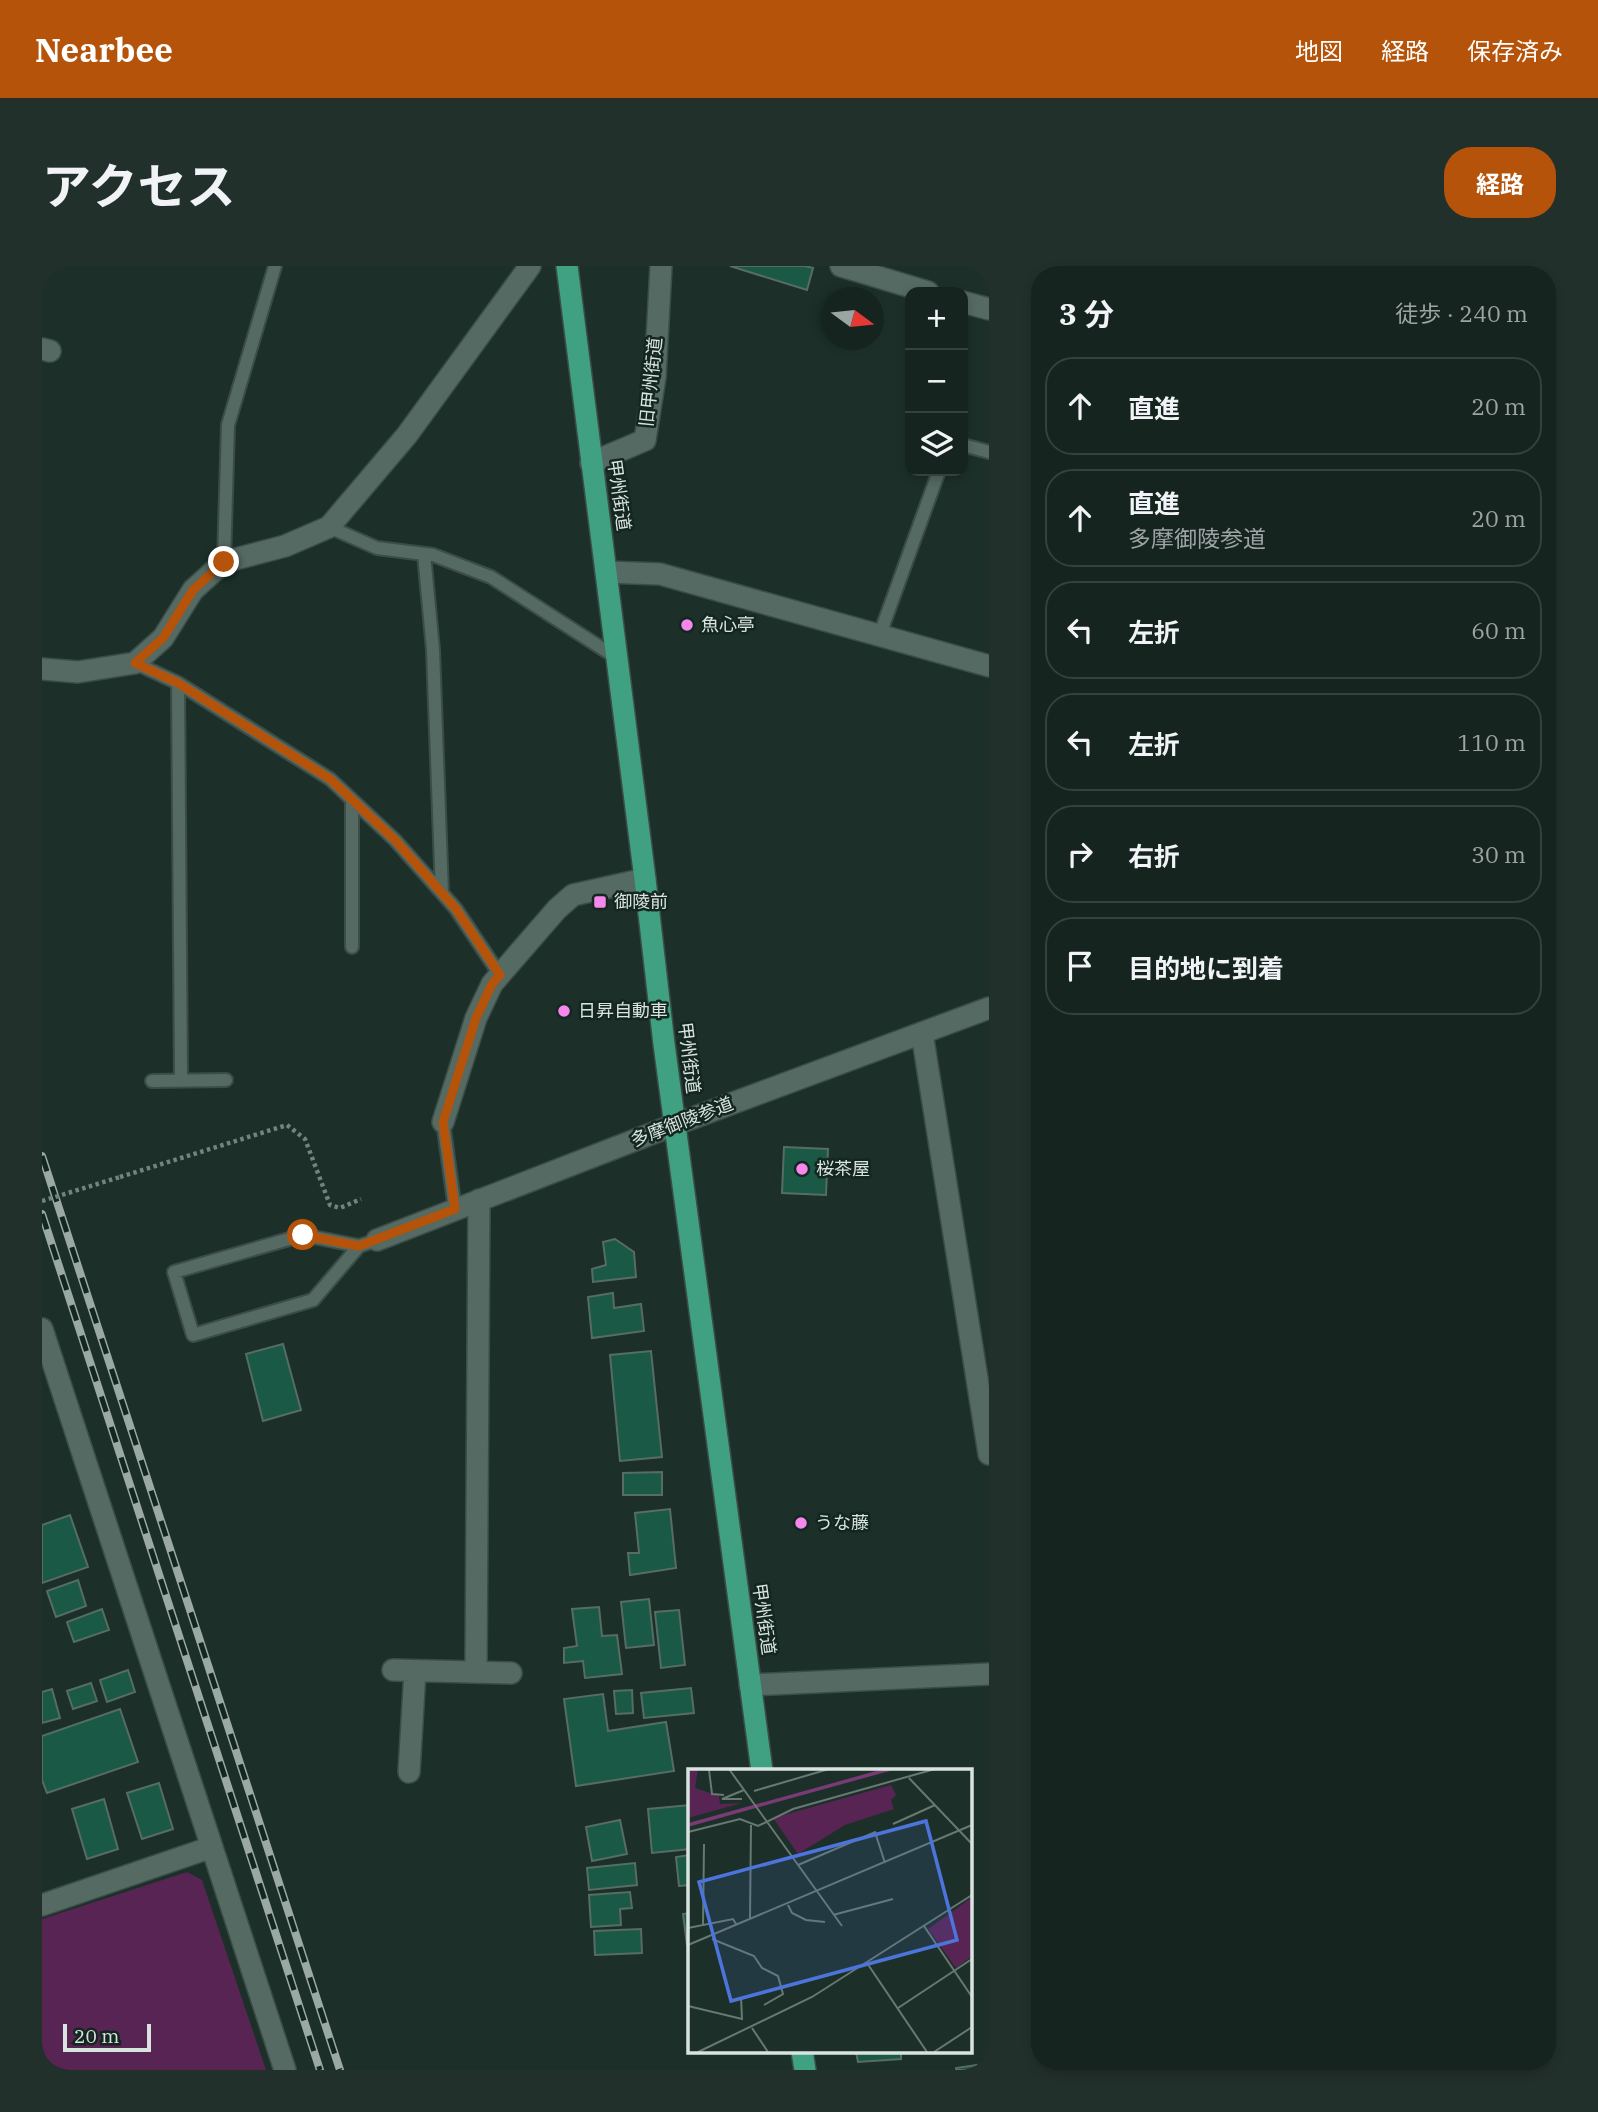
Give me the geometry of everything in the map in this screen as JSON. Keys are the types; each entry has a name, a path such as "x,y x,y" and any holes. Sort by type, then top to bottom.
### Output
{"highway":[{"name":"甲州街道","path":"567,266 674,1125 762,1769"},
{"path":"802,2052 805,2070"}],"street":[{"path":"42,669 78,672 135,663 163,638 193,590 224,562 285,547 329,527 407,435 530,266"},
{"name":"旧甲州街道","path":"591,463 645,440 655,377 661,266"},
{"path":"841,266 911,287"},
{"path":"968,303 989,309"},
{"path":"606,572 660,574 989,666"},
{"path":"443,1122 476,1018 492,984 557,909 573,895 645,879"},
{"name":"多摩御陵参道","path":"368,1243 989,1008"},
{"path":"922,1032 989,1454"},
{"path":"476,1672 479,1200"},
{"path":"42,1329 46,1355 285,2070"},
{"path":"393,1670 511,1673"},
{"path":"409,1772 415,1671"},
{"path":"750,1685 989,1674"},
{"path":"42,1905 212,1847"}],"lane":[{"path":"224,562 228,425 275,266"},
{"path":"968,447 989,453"},
{"path":"880,634 937,476"},
{"path":"329,527 377,548 433,555 491,577 617,658"},
{"path":"424,554 433,650 442,893"},
{"path":"135,663 178,683 330,779 395,840 456,909 500,975"},
{"path":"178,683 181,1080"},
{"path":"352,800 352,947"},
{"path":"152,1081 226,1080"},
{"path":"443,1122 455,1209"},
{"path":"303,1235 368,1243 313,1300 193,1335 174,1272 303,1235"}],"path":[{"path":"42,1201 287,1125 306,1139 330,1205 340,1208 361,1199"}],"shaded area":[{"path":"187,1872 202,1880 266,2070 42,2070 42,1919"}],"building":[{"path":"730,266 805,266 813,268 807,290"},
{"path":"784,1147 828,1149 826,1195 782,1193"},
{"path":"615,1239 634,1252 636,1277 593,1282 592,1269 606,1265 603,1242"},
{"path":"613,1293 614,1308 641,1304 644,1331 592,1338 588,1297"},
{"path":"283,1344 301,1410 263,1421 246,1354"},
{"path":"651,1351 662,1457 620,1461 610,1355"},
{"path":"662,1472 662,1495 623,1495 623,1473"},
{"path":"670,1509 676,1568 630,1575 628,1553 639,1553 635,1513"},
{"path":"70,1515 88,1567 42,1583 42,1525"},
{"path":"78,1580 86,1606 56,1617 47,1591"},
{"path":"649,1599 654,1645 626,1648 621,1602"},
{"path":"599,1607 602,1636 617,1635 622,1674 585,1678 583,1661 564,1663 564,1648 577,1646 572,1609"},
{"path":"102,1609 109,1630 74,1642 67,1622"},
{"path":"679,1610 685,1665 661,1668 655,1612"},
{"path":"128,1670 135,1692 107,1702 100,1680"},
{"path":"91,1683 97,1701 73,1709 67,1691"},
{"path":"691,1688 694,1713 644,1718 641,1693"},
{"path":"52,1689 60,1718 42,1723 42,1692"},
{"path":"632,1690 633,1713 616,1714 614,1691"},
{"path":"603,1694 608,1731 666,1722 674,1771 576,1786 564,1699"},
{"path":"120,1709 138,1762 47,1793 42,1780 42,1736"},
{"path":"159,1783 173,1829 142,1839 127,1793"},
{"path":"104,1799 118,1849 87,1859 72,1809"},
{"path":"688,1805 688,1849 652,1853 648,1809"},
{"path":"620,1820 627,1854 592,1861 586,1827"},
{"path":"688,1855 688,1885 679,1886 676,1857"},
{"path":"635,1863 637,1885 589,1890 587,1868"},
{"path":"630,1892 632,1908 620,1909 621,1925 591,1927 589,1895"},
{"path":"688,1913 688,1945 687,1945 683,1914"},
{"path":"641,1929 642,1953 595,1955 594,1931"},
{"path":"856,2052 901,2052 901,2059 858,2062"},
{"path":"984,2064 984,2070 956,2070 956,2068"}],"railway":[{"path":"42,1156 340,2070"},
{"path":"42,1214 320,2070"}],"place":[{"name":"魚心亭","path":"687,625"},
{"name":"御陵前","path":"600,902"},
{"name":"日昇自動車","path":"564,1011"},
{"name":"桜茶屋","path":"802,1169"},
{"name":"うな藤","path":"801,1523"}],"route":[{"path":"224,562 193,590 163,638 135,663 178,683 330,779 395,840 456,909 500,975 492,984 476,1018 443,1122 455,1209 359,1246 303,1235"}]}
